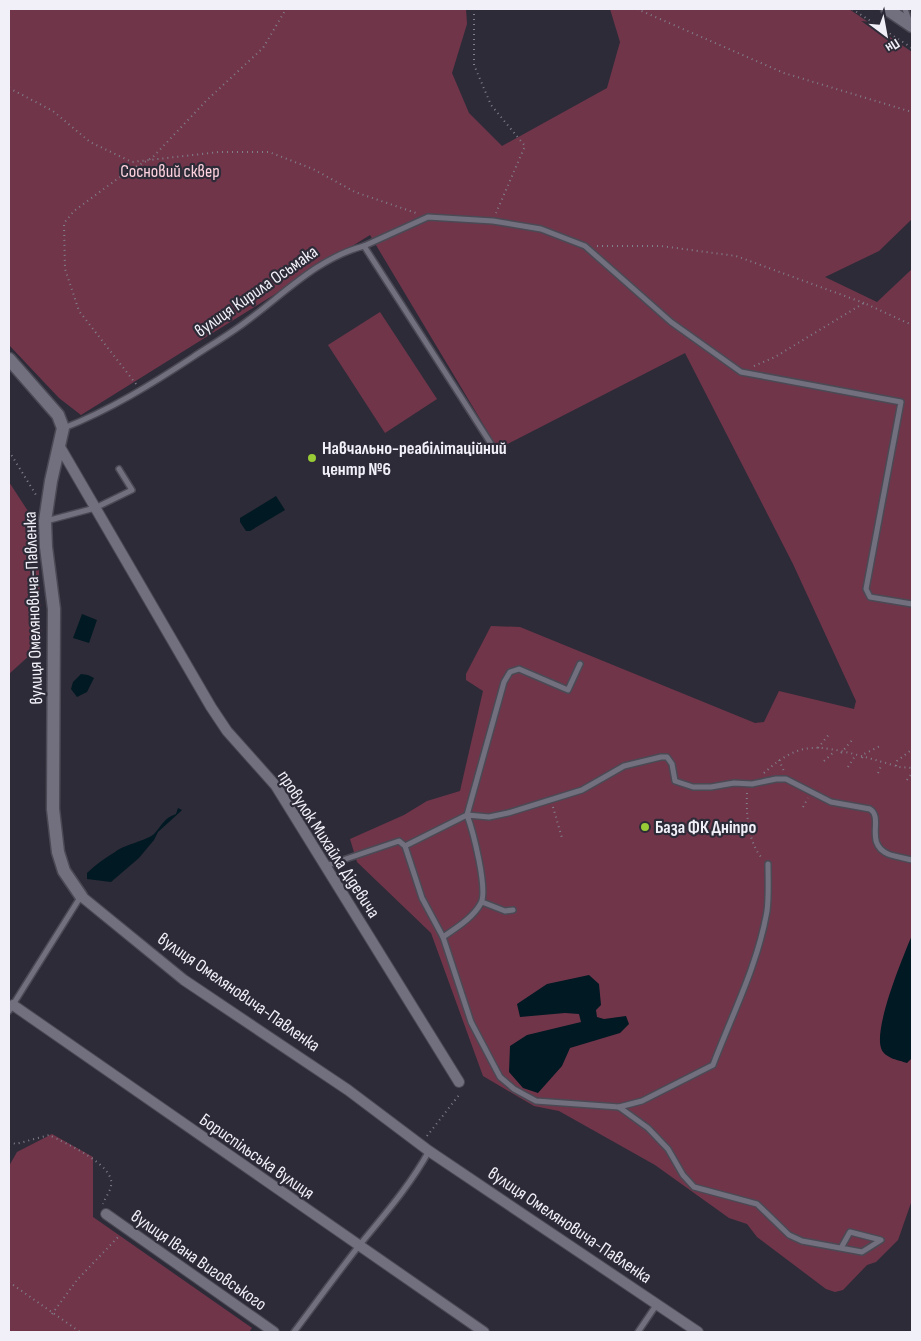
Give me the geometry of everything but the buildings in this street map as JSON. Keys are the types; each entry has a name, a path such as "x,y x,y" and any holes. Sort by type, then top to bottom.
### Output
{"street":[{"path":"887,9 911,26"},
{"path":"9,359 58,415 63,428"},
{"name":"вулиця Омеляновича-Павленка","path":"63,428 51,481 46,516 46,547 54,609 53,809 58,852 64,871 81,896 184,980 348,1090 429,1151 698,1332"},
{"name":"провулок Михайла Дідевича","path":"60,447 211,707 227,731 276,786 459,1082"},
{"name":"Бориспільська вулиця","path":"11,1008 484,1332"},
{"name":"вулиця Івана Виговського","path":"106,1214 274,1332"}],"lane":[{"path":"905,9 911,26"},
{"path":"428,217 493,221 541,229 585,246 671,322 741,372 901,402 866,589 870,597 912,604"},
{"name":"вулиця Кирила Осьмака","path":"63,428 87,419 141,391 246,322 321,263 428,217"},
{"path":"364,246 495,450"},
{"path":"46,516 95,508 132,490 119,469"},
{"path":"443,937 465,921 482,902 480,866 474,834 467,815 504,682 510,672 519,669 568,690 580,664"},
{"path":"405,846 467,815 489,818 552,800 582,790 624,766 661,756 667,757 672,764 675,781 693,787 711,787 734,783 752,784 786,779 831,802 870,809 875,816 874,834 876,843 887,854 912,860"},
{"path":"325,866 356,857 398,841 405,846 422,898 443,937 471,1022 500,1077 514,1089 536,1101 619,1107 642,1101 713,1065 760,937 767,910 768,864"},
{"path":"11,1008 81,896"},
{"path":"482,902 505,911 513,910"},
{"path":"619,1107 648,1128 668,1148 684,1175 694,1187 757,1204 789,1235 802,1241 862,1252 881,1240 850,1232 841,1248"},
{"path":"294,1332 359,1246 415,1177 429,1151"},
{"path":"638,1332 657,1304"}],"path":[{"path":"141,391 79,311 65,269 64,223 74,210 128,171 152,158 206,101 263,48 286,9"},
{"path":"474,9 474,65 491,105 525,146 493,221"},
{"path":"637,9 784,73 912,112"},
{"path":"852,9 912,48"},
{"path":"9,88 53,111 90,142 132,162 152,158 219,152 269,152 313,169 355,192 428,217"},
{"path":"585,246 661,246 736,256 864,303 901,318 912,325"},
{"path":"741,372 776,357 864,303"},
{"path":"9,450 46,516"},
{"path":"818,748 830,733"},
{"path":"841,753 854,738"},
{"path":"862,758 864,754 882,745"},
{"path":"824,761 835,751"},
{"path":"896,766 898,761 910,751"},
{"path":"848,767 855,756"},
{"path":"779,760 786,779"},
{"path":"878,773 883,763"},
{"path":"907,780 912,773"},
{"path":"552,800 562,838"},
{"path":"420,1144 459,1095 459,1082"},
{"path":"9,1142 16,1144 49,1135 97,1161 107,1171 111,1179 111,1186 103,1202 106,1214"},
{"path":"52,1314 77,1280 127,1228"},
{"path":"9,1282 80,1332"}],"green space":[{"name":"Сосновий сквер","path":"9,9 466,9 467,24 452,73 469,113 502,146 607,88 620,42 610,9 849,9 912,52 912,219 879,251 825,277 877,302 912,269 912,1200 898,1240 876,1262 867,1265 843,1290 835,1292 826,1289 757,1237 747,1224 729,1218 655,1165 559,1111 534,1106 483,1076 431,933 357,862 350,839 404,815 427,801 460,791 483,691 466,680 466,674 491,626 520,627 755,723 764,722 779,691 854,709 856,701 793,564 685,353 498,449 370,235 81,415 59,398 9,345"},
{"path":"380,312 437,399 385,433 328,345"},
{"path":"9,482 37,525 42,644 9,674"},
{"path":"52,1134 93,1157 93,1217 252,1328 249,1332 9,1332 9,1166 17,1152"}],"water":[{"path":"276,496 285,510 250,531 246,531 240,522 240,518"},
{"path":"82,614 97,620 89,643 73,638"},
{"path":"81,674 94,678 87,692 77,697 71,689 73,682"},
{"path":"178,808 182,810 158,832 139,858 111,882 87,879 87,873 119,849 154,834 166,820 176,814"},
{"path":"912,935 912,1058 907,1063 885,1054 881,1048 880,1038 885,1008"},
{"path":"589,975 599,984 601,1005 596,1010 597,1017 604,1019 626,1016 629,1024 620,1033 570,1048 562,1066 538,1093 523,1088 509,1072 510,1046 527,1035 581,1022 579,1014 565,1013 520,1017 517,1004 547,984"}],"place":[{"name":"Навчально-реабілітаційний центр №6","path":"312,458"},
{"name":"База ФК Дніпро","path":"645,827"}]}
